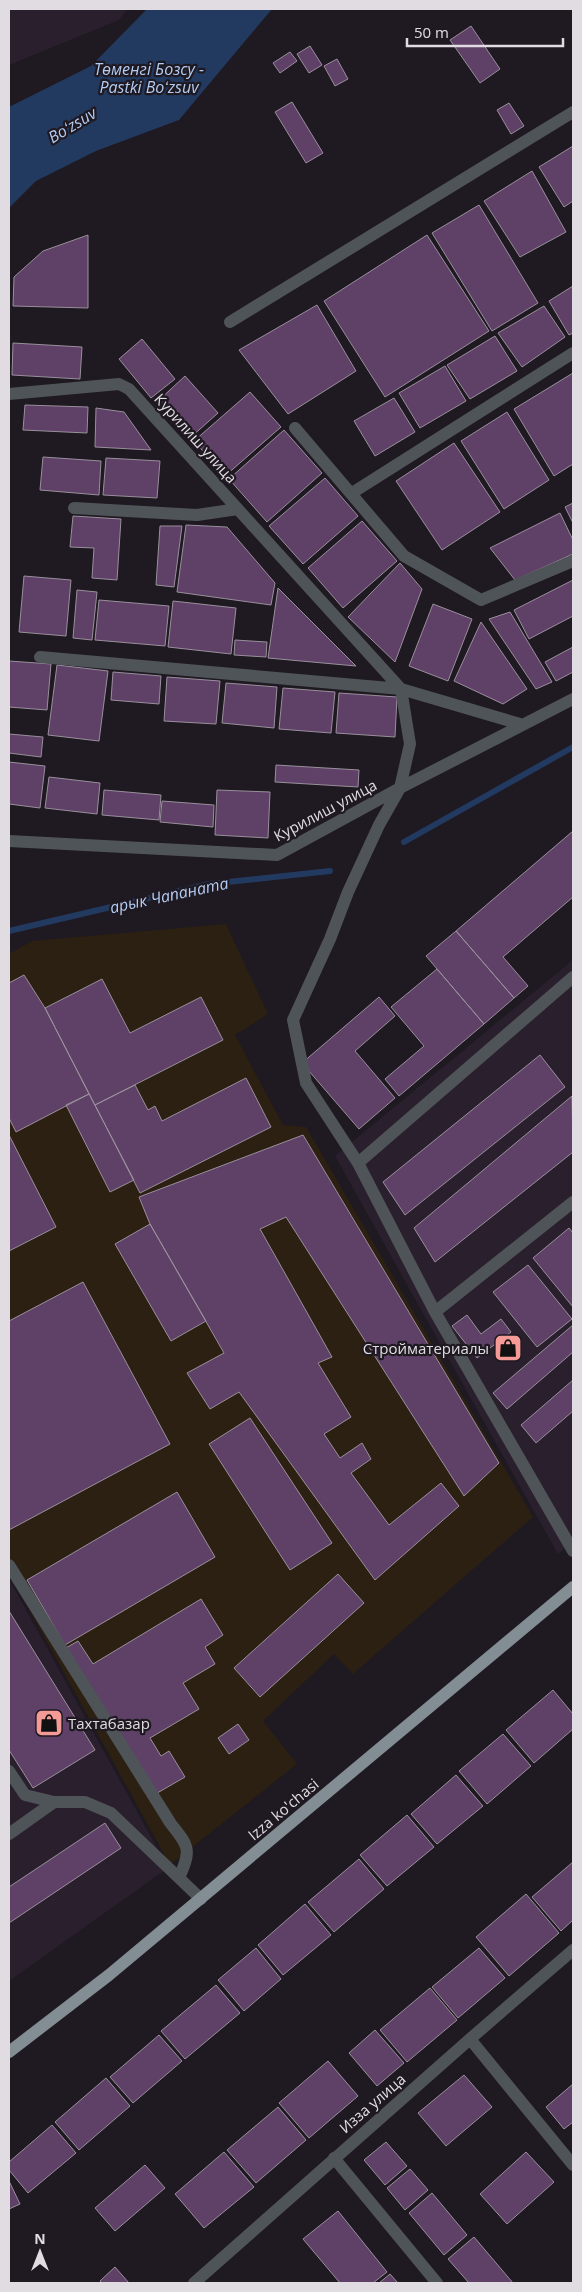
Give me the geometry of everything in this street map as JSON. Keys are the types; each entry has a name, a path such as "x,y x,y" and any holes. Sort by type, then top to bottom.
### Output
{"main road":[{"name":"Izza ko'chasi","path":"9,2052 109,1975 573,1587"}],"street":[{"path":"230,322 573,112"},
{"path":"352,493 573,353"},
{"name":"Курилиш улица","path":"9,394 119,384 129,389 401,690"},
{"path":"295,428 404,556 481,600 573,561"},
{"path":"74,508 197,515 238,509"},
{"path":"40,657 401,690 520,724"},
{"path":"401,690 410,744 400,788 379,825 348,892 330,939 292,1020 306,1083 358,1163 435,1312 573,1551"},
{"name":"Курилиш улица","path":"9,841 277,855 520,724 573,699"},
{"path":"358,1163 573,977"},
{"path":"435,1312 573,1202"},
{"path":"9,1566 171,1824 185,1842 188,1857 179,1878"},
{"path":"9,1771 25,1795 54,1802 85,1802 110,1813 201,1899"},
{"path":"9,1834 54,1802"},
{"name":"Изза улица","path":"194,2283 573,1950"},
{"path":"470,2039 573,2165"},
{"path":"334,2158 437,2283"}],"shaded area":[{"path":"9,9 127,9 119,20 9,65"},
{"path":"226,924 268,1014 235,1035 283,1125 306,1127 533,1517 353,1674 334,1654 263,1721 297,1764 170,1865 9,1573 9,954 32,941"},
{"name":"Стройматериалы","path":"573,960 573,1541 558,1554 335,1156"},
{"name":"Тахтабазар","path":"9,1579 168,1868 9,1981"}],"water":[{"name":"Төменгі Бозсу - Pastki Boʻzsuv","path":"147,9 272,9 179,120 96,151 36,181 9,208 9,107 91,66"}],"building":[{"path":"471,26 500,69 480,83 450,40"},
{"path":"310,46 322,65 309,73 297,54"},
{"path":"290,52 297,61 280,73 273,63"},
{"path":"337,59 348,79 335,86 324,66"},
{"path":"292,102 323,153 306,163 275,112"},
{"path":"509,103 524,126 511,134 497,110"},
{"path":"573,146 573,201 564,207 539,167"},
{"path":"532,171 566,232 520,257 484,201"},
{"path":"479,205 538,303 492,331 432,233"},
{"path":"88,235 88,308 13,306 14,277 43,251"},
{"path":"427,235 489,331 385,397 324,301"},
{"path":"573,286 573,333 569,335 549,301"},
{"path":"317,305 356,371 288,414 239,350"},
{"path":"544,306 565,337 522,367 498,333"},
{"path":"495,336 517,371 470,399 447,365"},
{"path":"142,339 175,379 151,398 119,359"},
{"path":"13,343 82,347 80,379 12,375"},
{"path":"445,366 466,401 420,428 399,393"},
{"path":"573,373 573,464 554,476 514,409"},
{"path":"185,376 218,413 190,438 157,402"},
{"path":"250,392 281,427 225,476 194,441"},
{"path":"394,398 415,432 375,456 354,421"},
{"path":"25,405 88,407 87,433 23,430"},
{"path":"96,408 124,412 151,450 95,447"},
{"path":"507,412 549,480 504,509 461,441"},
{"path":"284,430 322,473 267,522 229,479"},
{"path":"454,443 500,512 442,550 396,481"},
{"path":"43,457 101,461 99,495 40,490"},
{"path":"106,458 160,461 157,498 103,495"},
{"path":"325,478 358,516 303,564 269,526"},
{"path":"573,503 573,523 565,507"},
{"path":"560,513 573,540 573,554 515,580 490,548"},
{"path":"73,516 121,519 117,580 92,578 94,548 70,547"},
{"path":"362,521 397,561 343,608 308,568"},
{"path":"186,525 227,527 275,583 271,605 177,592"},
{"path":"160,526 182,526 174,587 156,585"},
{"path":"400,563 422,589 395,662 348,617"},
{"path":"24,576 71,580 66,636 19,632"},
{"path":"573,580 573,616 529,639 514,610"},
{"path":"278,588 356,666 268,658"},
{"path":"77,590 97,592 92,640 73,638"},
{"path":"99,600 169,606 165,646 95,640"},
{"path":"173,601 236,608 231,654 168,647"},
{"path":"433,604 472,619 448,681 409,666"},
{"path":"510,612 552,682 536,689 489,619"},
{"path":"481,622 527,689 503,704 454,681"},
{"path":"235,640 267,642 266,657 234,655"},
{"path":"573,647 573,672 556,681 545,662"},
{"path":"9,661 51,664 47,710 9,707"},
{"path":"57,665 108,671 99,741 48,735"},
{"path":"113,672 161,676 159,704 111,700"},
{"path":"167,677 220,681 216,724 164,721"},
{"path":"226,683 277,687 274,728 222,723"},
{"path":"283,688 335,692 331,733 279,729"},
{"path":"339,693 397,697 395,737 336,733"},
{"path":"9,734 43,737 41,757 9,753"},
{"path":"9,762 45,766 40,808 9,804"},
{"path":"276,765 359,770 358,787 275,782"},
{"path":"49,777 100,783 97,814 45,808"},
{"path":"104,790 161,795 159,820 102,815"},
{"path":"217,790 270,792 268,838 215,835"},
{"path":"162,801 214,805 213,827 160,822"},
{"path":"573,831 573,897 503,957 528,986 514,998 456,931"},
{"path":"456,931 514,998 484,1024 426,956"},
{"path":"437,969 484,1024 399,1096 385,1079 424,1046 391,1007"},
{"path":"24,975 45,1008 89,1094 16,1132 9,1118 9,983"},
{"path":"102,979 130,1033 201,997 223,1040 95,1105 45,1008"},
{"path":"379,997 395,1016 355,1051 395,1098 359,1129 302,1063"},
{"path":"540,1055 565,1087 405,1215 383,1182"},
{"path":"246,1078 271,1127 140,1193 95,1105 135,1085 148,1110 155,1106 162,1121"},
{"path":"89,1094 134,1180 110,1192 66,1105"},
{"path":"572,1096 573,1152 435,1262 414,1228"},
{"path":"9,1135 56,1227 9,1251"},
{"path":"303,1135 499,1463 464,1496 286,1217 260,1229 332,1357 318,1363 351,1417 324,1434 340,1458 362,1443 371,1459 351,1473 389,1525 441,1483 459,1506 375,1580 239,1392 210,1409 187,1373 224,1353 150,1224 139,1197"},
{"path":"150,1224 206,1321 171,1341 115,1244"},
{"path":"569,1228 573,1233 573,1307 533,1258"},
{"path":"528,1265 572,1319 537,1347 493,1292"},
{"path":"83,1282 170,1444 9,1530 9,1321"},
{"path":"467,1315 481,1334 501,1319 511,1332 477,1358 452,1326"},
{"path":"573,1325 573,1352 507,1409 493,1393"},
{"path":"573,1380 573,1411 536,1443 521,1425"},
{"path":"250,1418 332,1543 290,1570 209,1444"},
{"path":"177,1492 215,1557 65,1645 27,1580"},
{"path":"338,1574 364,1603 260,1697 234,1668"},
{"path":"201,1599 223,1635 205,1647 215,1664 183,1683 199,1709 150,1738 161,1756 169,1751 185,1777 152,1796 64,1649 78,1641 93,1664"},
{"path":"9,1611 95,1750 33,1788 9,1750"},
{"path":"553,1690 573,1714 573,1729 534,1763 506,1730"},
{"path":"238,1724 249,1740 229,1754 218,1738"},
{"path":"503,1734 531,1766 487,1804 459,1771"},
{"path":"456,1775 483,1806 437,1844 411,1814"},
{"path":"407,1815 434,1847 387,1886 360,1855"},
{"path":"105,1823 121,1848 9,1923 9,1887"},
{"path":"359,1859 384,1889 334,1932 308,1902"},
{"path":"573,1862 573,1920 561,1931 532,1897"},
{"path":"526,1894 559,1933 509,1976 476,1937"},
{"path":"305,1904 331,1935 283,1975 258,1945"},
{"path":"256,1948 281,1979 244,2011 218,1980"},
{"path":"479,1948 505,1978 458,2018 432,1987"},
{"path":"216,1985 240,2013 185,2059 161,2031"},
{"path":"430,1988 457,2020 407,2062 380,2030"},
{"path":"375,2030 404,2063 377,2086 349,2053"},
{"path":"159,2035 182,2061 133,2103 110,2077"},
{"path":"328,2061 358,2096 309,2138 279,2103"},
{"path":"464,2075 492,2107 446,2146 418,2113"},
{"path":"106,2078 130,2106 79,2150 55,2122"},
{"path":"573,2084 573,2122 564,2129 546,2107"},
{"path":"278,2107 306,2140 256,2183 227,2150"},
{"path":"52,2125 76,2153 28,2193 9,2170 9,2162"},
{"path":"386,2142 407,2166 385,2185 364,2160"},
{"path":"224,2152 254,2187 204,2228 175,2194"},
{"path":"526,2152 554,2182 507,2224 480,2194"},
{"path":"145,2165 165,2188 115,2231 95,2208"},
{"path":"410,2169 428,2190 405,2210 387,2188"},
{"path":"9,2181 20,2204 9,2209"},
{"path":"432,2193 467,2235 444,2255 409,2213"},
{"path":"338,2211 387,2272 373,2283 340,2283 303,2239"},
{"path":"474,2237 513,2283 469,2283 448,2259"},
{"path":"115,2267 129,2283 102,2283 100,2281"},
{"path":"390,2274 398,2283 379,2283"}],"waterway":[{"name":"арык Чапаната","path":"404,842 573,747"},
{"name":"арык Чапаната","path":"9,931 209,884 330,871"}],"place":[{"name":"Стройматериалы","path":"508,1348"},
{"name":"Тахтабазар","path":"49,1723"}],"water label":[{"name":"Boʻzsuv","path":"72,125"}]}
